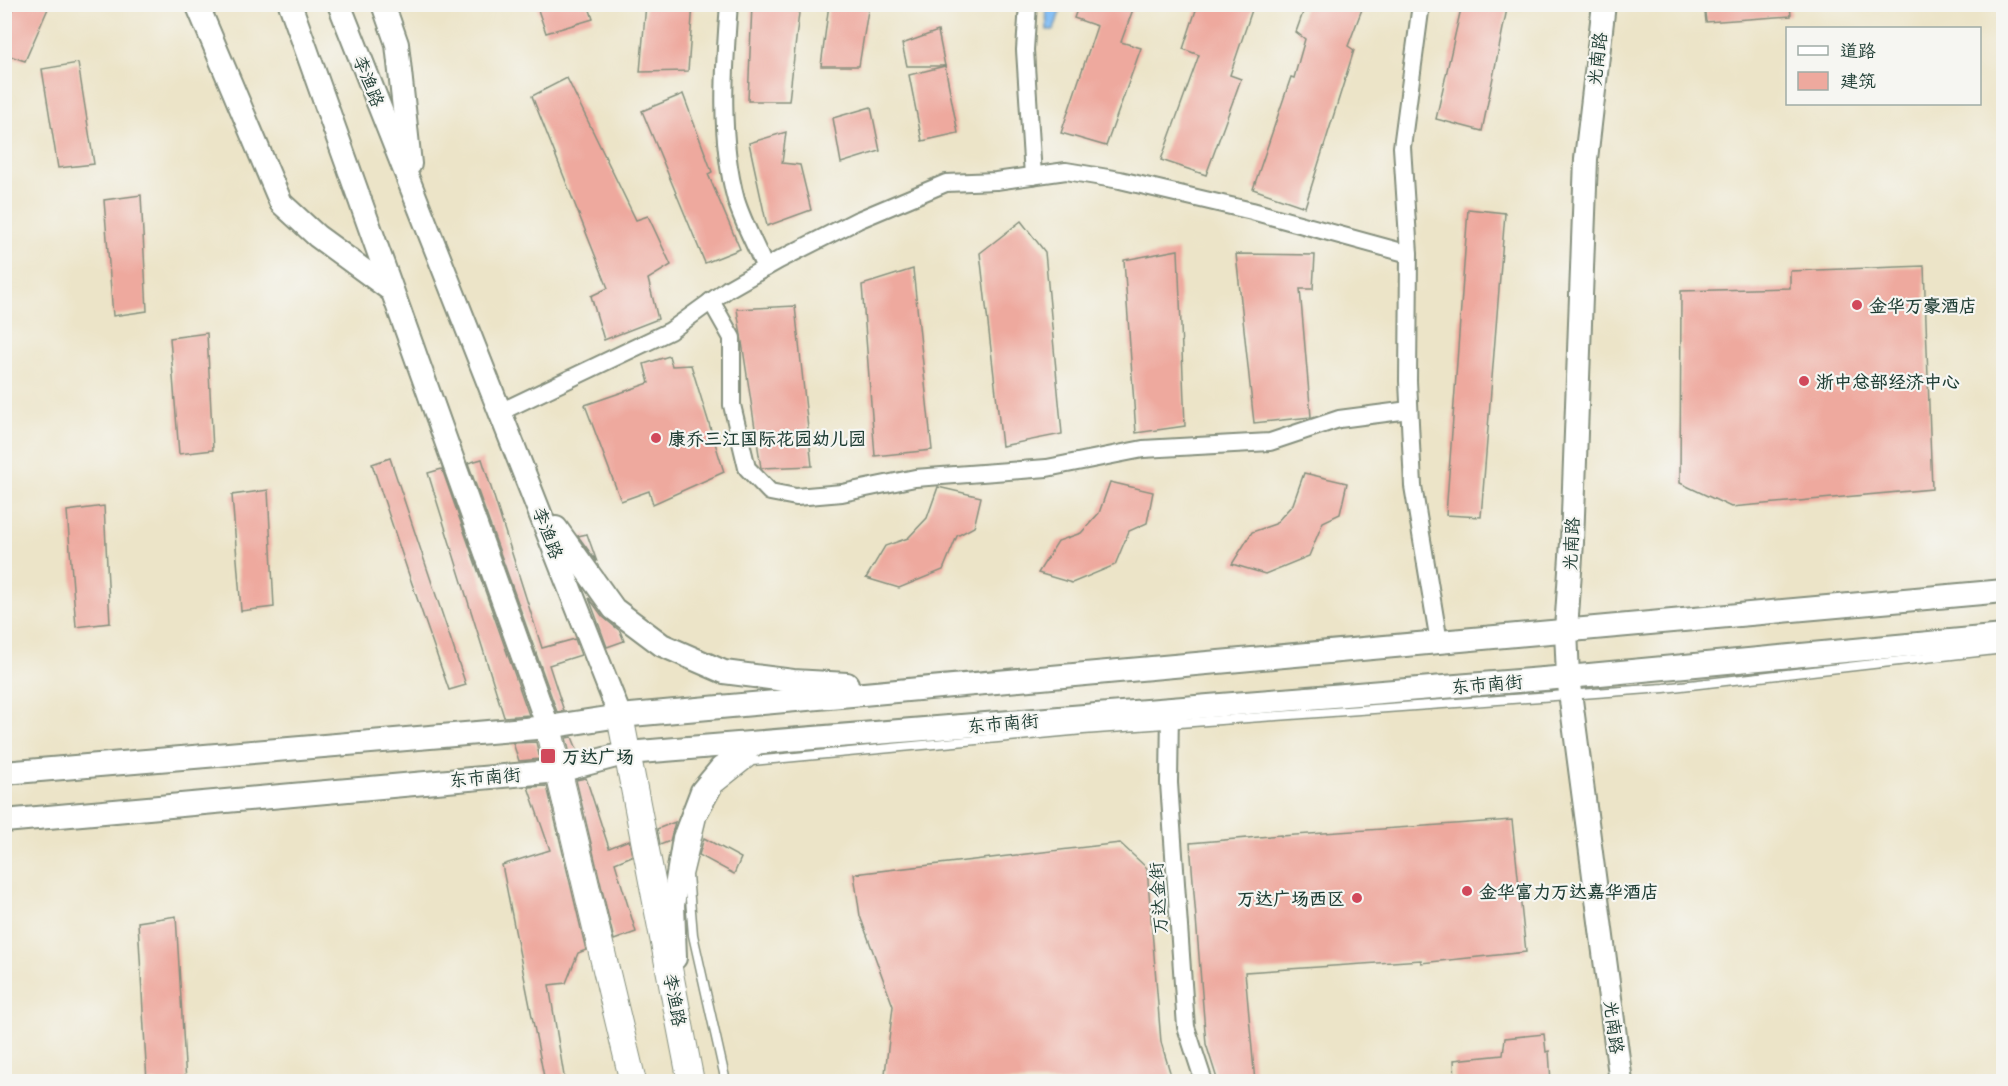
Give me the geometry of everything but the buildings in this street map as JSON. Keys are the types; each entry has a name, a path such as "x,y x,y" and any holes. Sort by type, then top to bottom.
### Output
{"main road":[{"path":"197,4 281,203 317,236 392,291"},
{"path":"290,4 548,727 633,1082"},
{"name":"李渔路","path":"339,4 620,716 691,1082"},
{"path":"383,4 397,44 414,195"},
{"name":"光南路","path":"1604,4 1586,159 1572,542 1566,630 1569,686 1621,1082"},
{"path":"531,492 614,609 662,645 724,672 793,681 924,689"},
{"path":"4,773 548,727 620,716 2004,591"},
{"name":"东市南街","path":"4,821 559,771 627,753 1569,686 2004,636"},
{"path":"676,1002 674,905 684,838 702,791 721,768 758,743"}],"street":[{"path":"729,4 724,65 726,149 736,201 765,268"},
{"path":"1028,4 1025,50 1033,176"},
{"path":"1420,4 1402,147 1409,255 1409,410 1413,486 1439,642"},
{"path":"500,412 670,331 711,301 765,268 858,220 946,183 996,181 1066,171 1120,180 1252,212 1409,255"},
{"path":"711,301 732,338 732,405 747,468 770,492 796,497 842,493 915,478 1047,468 1143,449 1270,442 1339,419 1409,410"},
{"name":"万达金街","path":"1170,716 1169,783 1186,1027 1204,1082"}],"lane":[{"path":"1569,686 1664,688 2004,650"},
{"path":"726,1082 693,935 688,875 702,817 718,788 752,761 1170,716"}],"water":[{"path":"1046,5 1062,5 1054,30 1047,30"}],"place":[{"name":"金华万豪酒店","path":"1857,305"},
{"name":"浙中总部经济中心","path":"1804,381"},
{"name":"康乔三江国际花园幼儿园","path":"656,438"},
{"name":"万达广场","path":"548,756"},
{"name":"金华富力万达嘉华酒店","path":"1467,891"},
{"name":"万达广场西区","path":"1357,898"}]}
